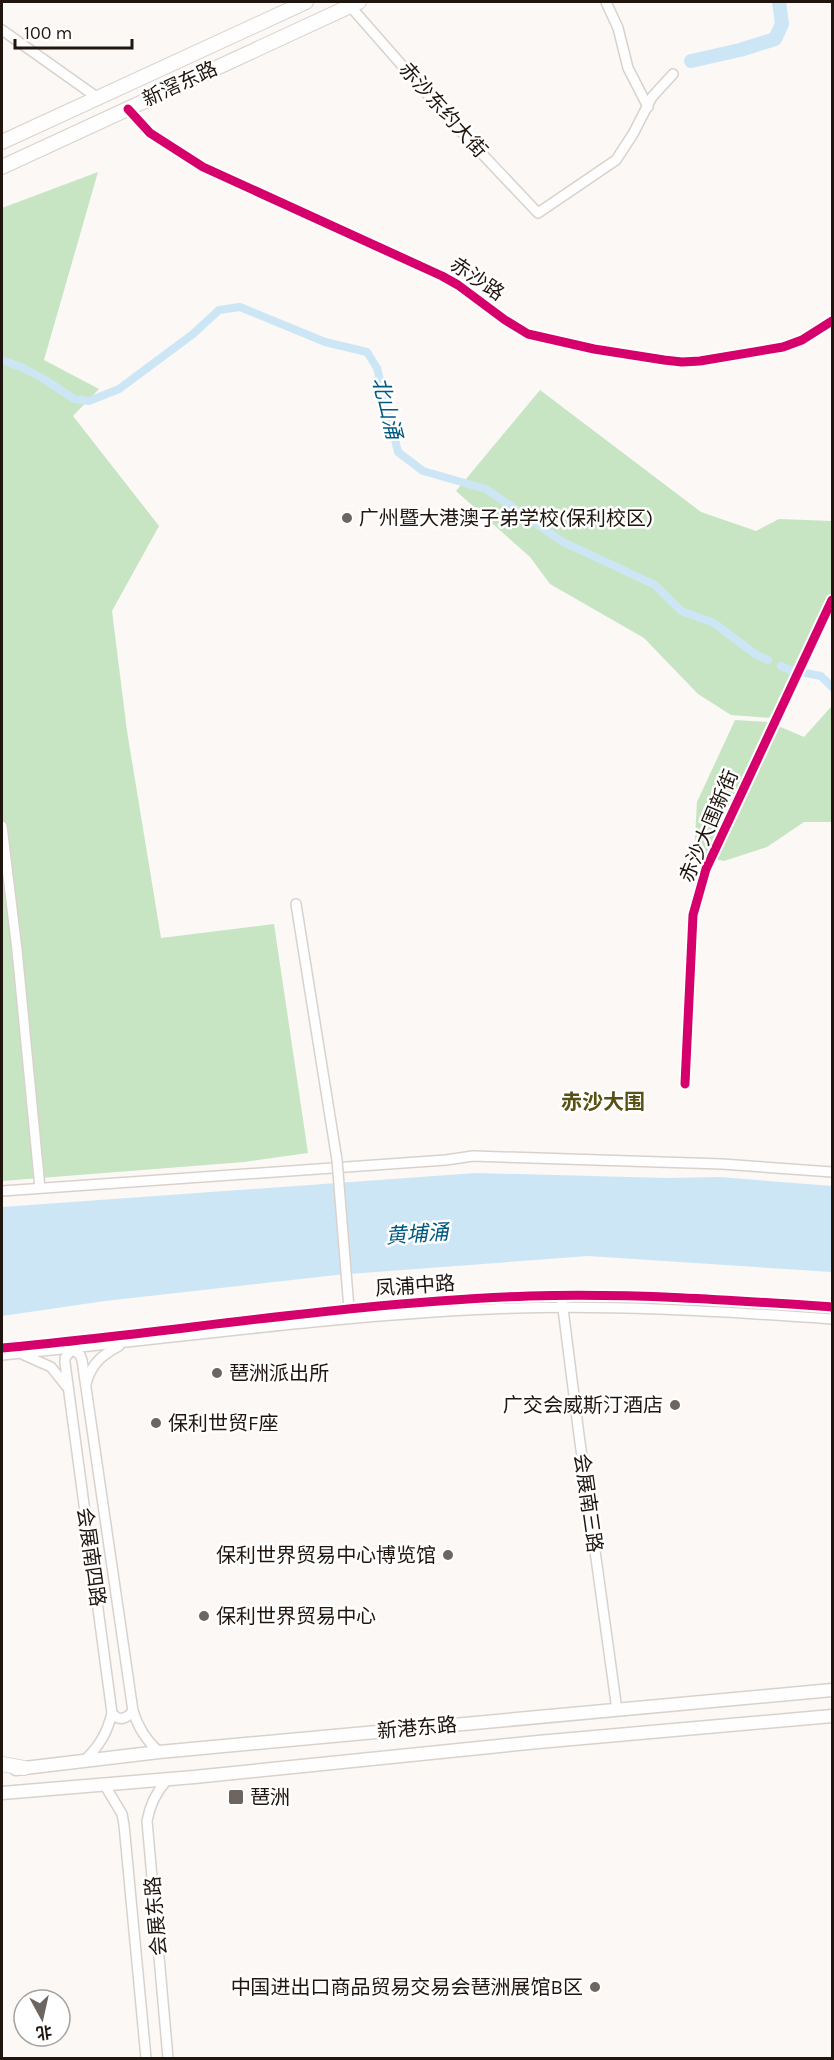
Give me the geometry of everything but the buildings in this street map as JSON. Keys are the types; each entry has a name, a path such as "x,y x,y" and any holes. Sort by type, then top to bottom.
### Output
{"highway":[{"name":"新滘东路","path":"2,142 306,2"},
{"name":"新滘东路","path":"2,167 354,4"},
{"path":"2,1764 24,1768"}],"main road":[{"name":"新港东路","path":"2,1770 159,1752 832,1690"},
{"name":"新港东路","path":"2,1793 167,1780 538,1742 832,1716"}],"street":[{"path":"606,2 618,28 628,68 648,107"},
{"name":"赤沙东约大街","path":"354,4 450,120 538,213 616,160 648,107"},
{"path":"2,30 7,38 98,98"},
{"path":"648,107 657,90 673,74"},
{"name":"赤沙路","path":"128,109 150,133 203,167 434,272 458,285 528,334 594,349 682,362 783,347 802,340 830,323"},
{"path":"830,323 832,334"},
{"name":"赤沙大围新街","path":"685,1084 693,915 706,869 832,600"},
{"path":"2,826 17,950 40,1188"},
{"path":"296,904 337,1160 350,1309"},
{"path":"2,1191 434,1161 473,1156 722,1164 832,1172"},
{"name":"凤浦中路","path":"2,1348 350,1309 433,1302 562,1296 676,1297 832,1307"},
{"name":"会展南三路","path":"562,1296 617,1710"},
{"name":"凤浦中路","path":"2,1355 390,1315 489,1309 563,1307 695,1309 832,1319"},
{"path":"53,1343 71,1348 88,1339"},
{"path":"86,1386 89,1375 99,1358 125,1343"},
{"name":"会展南四路","path":"85,1760 106,1735 112,1713 68,1389 65,1358 71,1348 80,1355 82,1360 133,1711 140,1730 159,1752"},
{"path":"18,1354 51,1367 68,1389"},
{"path":"112,1713 115,1717 122,1719 133,1711"},
{"name":"会展东路","path":"167,1780 157,1791 150,1806 147,1821 168,2058"},
{"path":"105,1784 122,1814 124,1825 146,2058"}],"green space":[{"path":"98,172 44,360 99,389 73,416 159,526 112,611 127,731 161,938 274,924 308,1153 244,1162 2,1181 2,208"},
{"path":"540,390 701,512 756,531 779,519 832,521 832,611 812,633 771,718 731,715 698,694 644,638 550,584 530,557 456,491"},
{"path":"832,707 832,822 804,822 767,847 724,861 694,855 697,802 735,720 769,722 804,737"}],"water":[{"name":"黄埔涌","path":"476,1173 667,1178 719,1177 832,1186 832,1272 588,1256 336,1275 105,1301 2,1316 2,1207"}],"waterway":[{"path":"691,61 775,39 782,24 779,2"},
{"name":"北山涌","path":"2,360 44,379 74,399 89,401 119,389 193,334 219,310 240,307 325,342 367,352 377,368 398,452 423,471 486,489 563,542 655,585 681,611 714,623 755,654 768,660"},
{"name":"北山涌","path":"781,666 821,676 832,687"}],"cycle path":[{"path":"128,109 150,133 203,167 442,276 528,334 594,349 682,362 783,347 802,340 832,321"},
{"path":"685,1084 693,915 706,869 832,600"},
{"path":"2,1348 331,1311 463,1299 567,1295 643,1296 832,1307"}],"place":[{"name":"广州暨大港澳子弟学校(保利校区)","path":"347,518"},
{"name":"琶洲派出所","path":"217,1373"},
{"name":"广交会威斯汀酒店","path":"675,1405"},
{"name":"保利世贸F座","path":"156,1423"},
{"name":"保利世界贸易中心博览馆","path":"448,1555"},
{"name":"保利世界贸易中心","path":"204,1616"},
{"name":"琶洲","path":"236,1797"},
{"name":"中国进出口商品贸易交易会琶洲展馆B区","path":"595,1987"}],"district":[{"name":"赤沙大围","path":"603,1102"}]}
